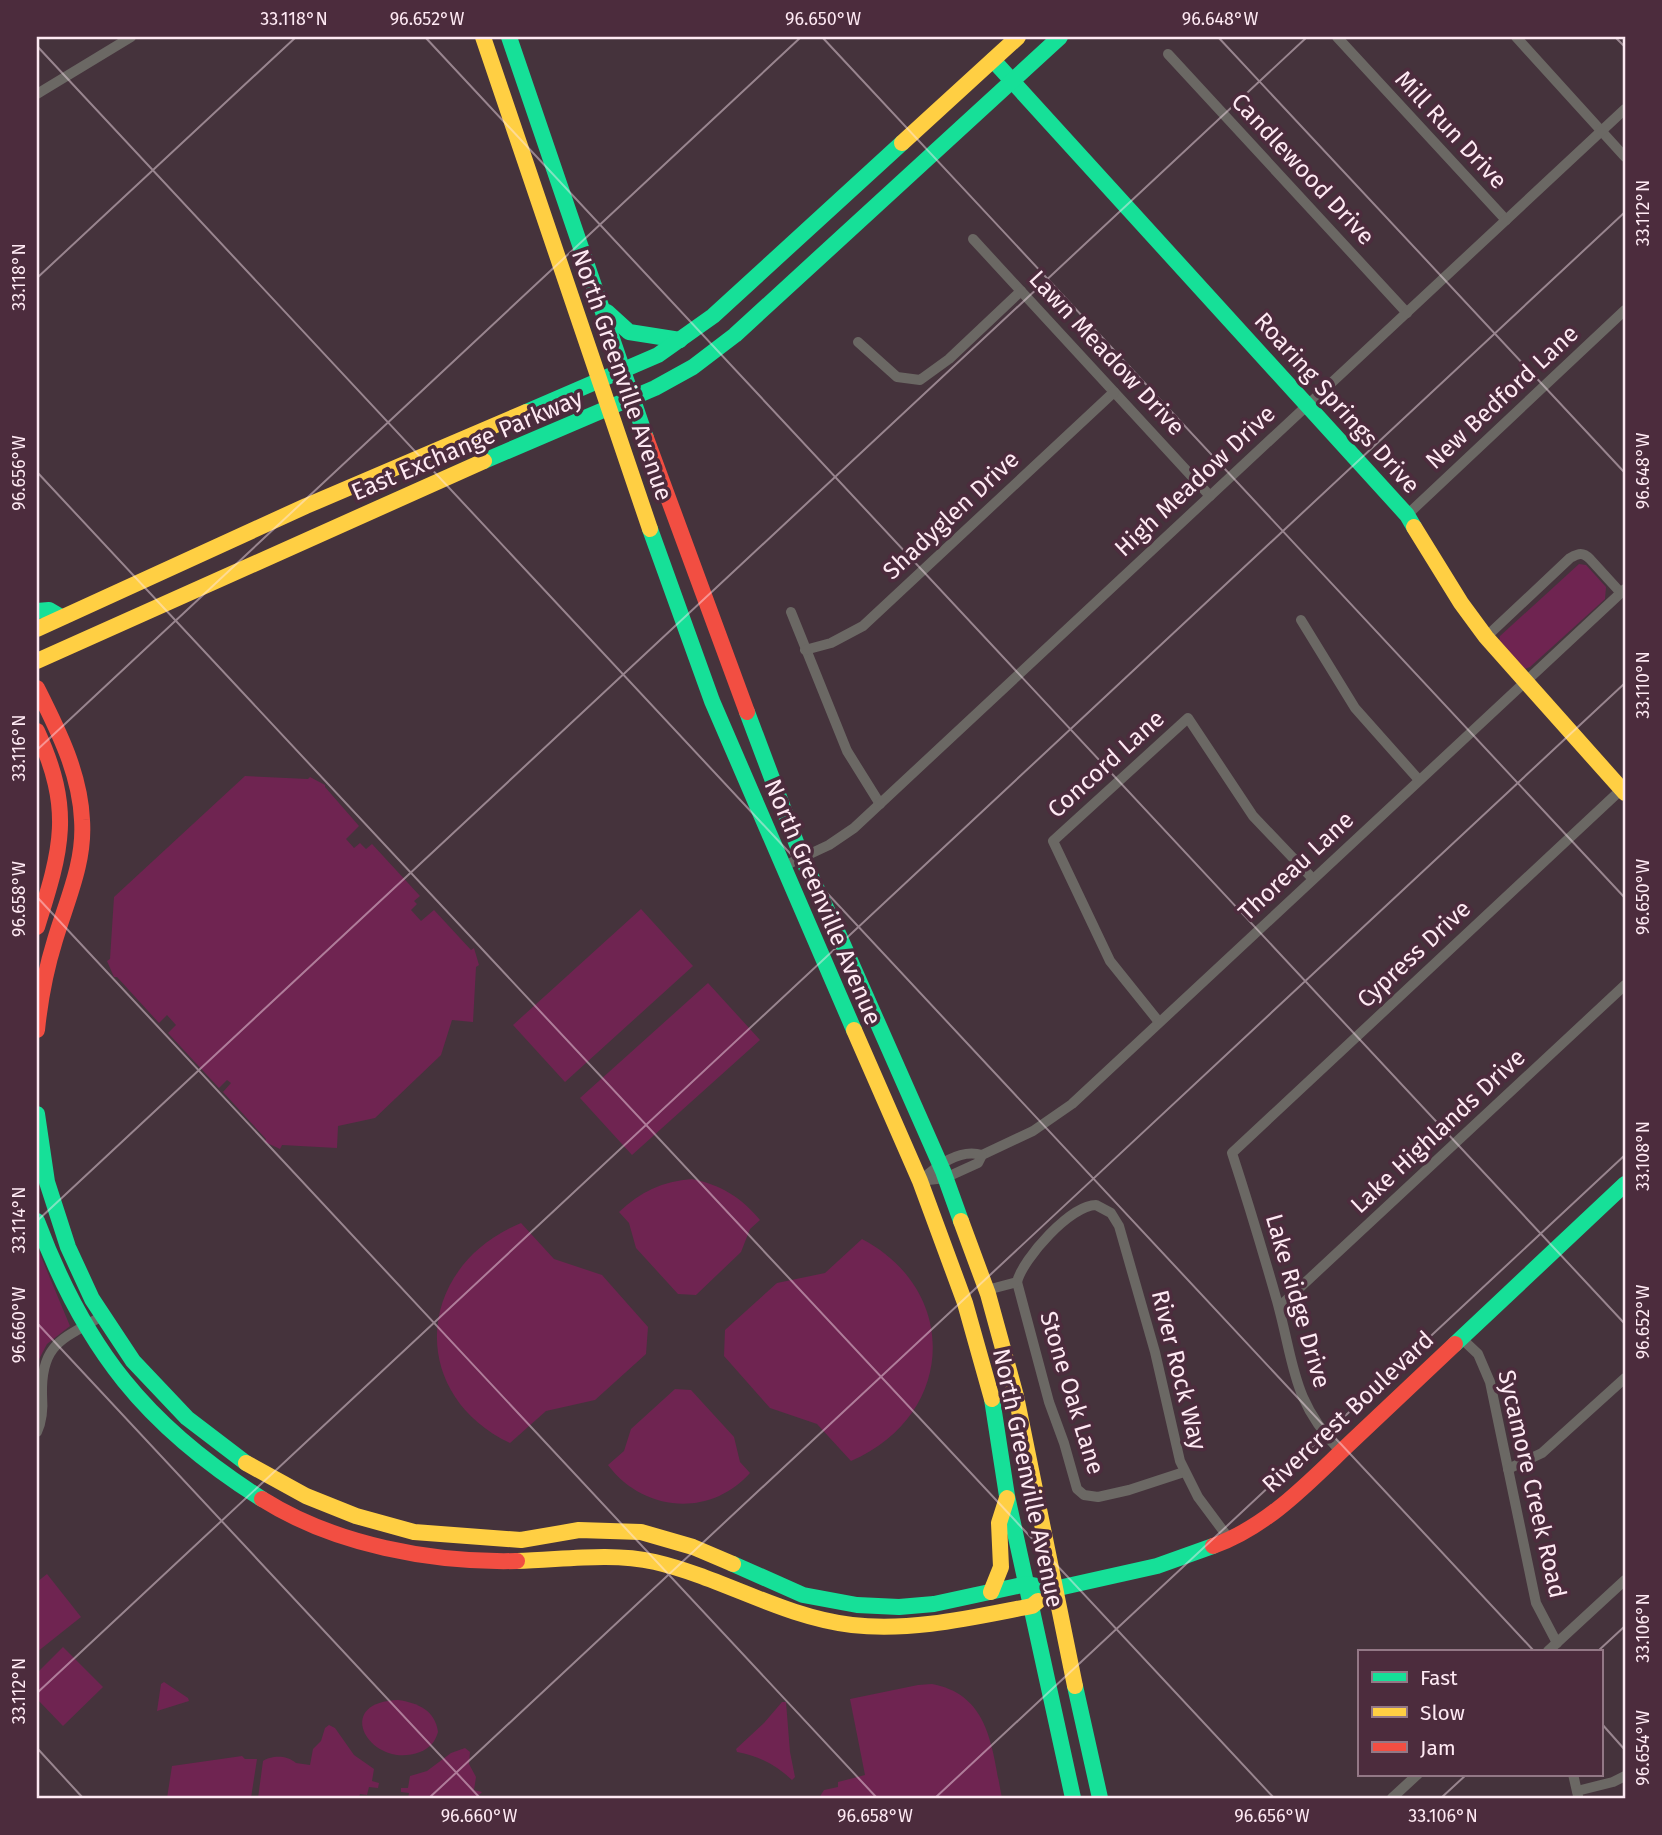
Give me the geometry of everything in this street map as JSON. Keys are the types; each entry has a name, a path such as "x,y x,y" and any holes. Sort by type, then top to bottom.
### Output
{"main road":[{"name":"North Greenville Avenue","path":"483,37 673,598 712,701 920,1181 965,1303 994,1405 1007,1496 1073,1798"},
{"name":"North Greenville Avenue","path":"509,37 670,507 802,858 838,931 942,1171 987,1290 1016,1396 1100,1798"},
{"name":"East Exchange Parkway","path":"37,629 306,506 658,355 713,316 1018,37"},
{"name":"East Exchange Parkway","path":"37,661 320,533 673,379 704,359 756,317 1060,37"},
{"name":"Roaring Springs Drive","path":"993,60 1407,515 1461,603 1486,637 1624,790"},
{"path":"516,134 540,125"},
{"path":"802,236 821,257"},
{"path":"603,308 629,332 680,340"},
{"path":"306,506 320,533"},
{"path":"673,598 701,590"},
{"path":"37,611 48,610 61,617"},
{"path":"37,688 68,752 78,788 82,841 44,985 37,1030"},
{"path":"37,731 55,775 62,812 60,848 37,927"},
{"path":"50,886 70,892"},
{"name":"Rivercrest Boulevard","path":"37,1114 44,1166 59,1223 77,1269 102,1316 141,1372 176,1408 247,1464 323,1504 414,1532 521,1540 579,1530 641,1532 693,1548 803,1595 857,1605 899,1607 934,1604 1027,1584 1054,1588 1157,1566 1230,1540 1277,1510 1625,1184"},
{"name":"Rivercrest Boulevard","path":"37,1221 54,1268 84,1327 138,1399 193,1451 262,1499 297,1517 347,1536 403,1551 464,1559 517,1561 629,1558 681,1569 797,1614 849,1624 905,1626 949,1621 1032,1606 1054,1588"},
{"path":"991,1592 1001,1571 1003,1554 999,1524 1007,1496"}],"street":[{"path":"37,94 131,37"},
{"name":"Mill Run Drive","path":"1336,37 1506,220"},
{"path":"1516,37 1625,157"},
{"name":"Candlewood Drive","path":"1168,54 1407,313"},
{"name":"High Meadow Drive","path":"782,867 842,837 880,804 1625,109"},
{"name":"Lawn Meadow Drive","path":"973,239 1210,496"},
{"path":"859,342 897,377 920,380 949,359 1021,291"},
{"name":"New Bedford Lane","path":"1407,515 1625,310"},
{"name":"Shadyglen Drive","path":"805,650 831,643 863,626 1114,392"},
{"path":"1486,637 1570,558 1580,553 1585,554 1623,591"},
{"name":"Thoreau Lane","path":"920,1181 972,1152 982,1155 1033,1131 1072,1104 1623,591"},
{"path":"791,611 846,751 880,804"},
{"path":"1301,620 1355,708 1419,780"},
{"name":"Concord Lane","path":"1159,1023 1110,961 1053,841 1188,718 1253,816 1313,879"},
{"name":"Cypress Drive","path":"1232,1153 1624,790"},
{"name":"Lake Highlands Drive","path":"1279,1307 1625,985"},
{"name":"Lake Ridge Drive","path":"1232,1153 1279,1307 1299,1391 1316,1424 1340,1451"},
{"name":"River Rock Way","path":"1017,1282 1037,1249 1075,1212 1090,1205 1100,1206 1111,1213 1119,1226 1153,1344 1184,1472 1198,1497 1230,1540"},
{"path":"987,1290 1017,1282"},
{"name":"Stone Oak Lane","path":"1017,1282 1049,1402 1077,1489 1084,1495 1098,1497 1184,1472"},
{"path":"37,1432 42,1412 42,1376 46,1358 54,1346 102,1316"},
{"name":"Sycamore Creek Road","path":"1461,1338 1478,1354 1485,1368 1536,1603 1557,1643"},
{"path":"1508,1468 1549,1448 1625,1378"},
{"path":"1549,1650 1625,1580"},
{"path":"1392,1798 1416,1776"},
{"path":"1573,1776 1578,1795 1625,1776"}],"shaded area":[{"path":"1579,564 1586,565 1606,587 1605,599 1525,669 1499,642 1500,636"},
{"path":"245,776 310,777 325,785 359,826 346,839 354,848 360,843 366,849 372,844 420,896 414,901 417,904 411,910 421,921 434,910 471,950 474,948 479,965 476,967 473,1022 452,1020 441,1055 375,1118 338,1126 337,1148 282,1145 280,1149 265,1142 266,1139 223,1092 231,1083 227,1080 219,1088 168,1033 176,1025 167,1015 159,1023 117,977 114,977 107,961 110,959 114,897"},
{"path":"641,909 693,966 565,1082 513,1025"},
{"path":"708,983 760,1040 632,1155 580,1098"},
{"path":"692,1179 730,1193 760,1220 750,1229 741,1252 696,1295 678,1294 636,1248 629,1223 619,1212 652,1189 671,1182"},
{"path":"521,1223 554,1259 602,1275 648,1327 646,1354 595,1400 546,1411 510,1443 476,1421 453,1394 440,1363 437,1330 444,1298 460,1268 486,1243"},
{"path":"862,1239 894,1262 917,1290 930,1321 933,1353 926,1385 910,1415 885,1441 851,1461 817,1424 770,1408 724,1356 725,1330 777,1283 825,1273"},
{"path":"37,1247 70,1326 47,1344 37,1363"},
{"path":"675,1389 691,1390 734,1437 740,1462 750,1473 734,1488 697,1503 677,1504 639,1492 623,1481 608,1465 624,1451 631,1429"},
{"path":"47,1574 81,1617 37,1652 37,1582"},
{"path":"63,1647 103,1687 63,1726 37,1699 37,1673"},
{"path":"164,1682 189,1701 157,1711 161,1684"},
{"path":"932,1684 952,1690 977,1712 991,1744 1002,1798 819,1798 824,1790 838,1787 838,1782 865,1775 850,1699"},
{"path":"398,1700 424,1709 436,1724 438,1732 435,1739 420,1752 402,1755 386,1752 365,1734 362,1722 366,1712 377,1704"},
{"path":"782,1702 786,1702 795,1777 792,1780 767,1762 737,1752 736,1749"},
{"path":"329,1725 335,1728 354,1755 374,1769 372,1781 379,1783 378,1788 369,1787 367,1795 360,1794 359,1798 258,1798 263,1761 283,1757 310,1765 313,1749 321,1741 325,1728"},
{"path":"465,1748 470,1752 469,1764 476,1777 474,1790 482,1792 476,1798 408,1798 409,1793 401,1792 401,1788 408,1788 410,1776 427,1771 451,1753"},
{"path":"242,1756 245,1759 257,1759 251,1798 167,1798 172,1766"}],"traffic: fast":[{"path":"509,37 646,438"},
{"path":"484,461 655,388 693,367 735,335 1060,37"},
{"path":"993,60 1407,515 1414,527"},
{"path":"526,412 658,355 713,316 902,143"},
{"path":"607,312 629,332 680,340"},
{"path":"650,529 712,701 854,1030"},
{"path":"37,611 49,610 61,617"},
{"path":"747,712 802,858 943,1171 961,1221"},
{"path":"37,1114 47,1182 68,1247 92,1299 133,1361 187,1418 246,1463"},
{"path":"1455,1344 1625,1184"},
{"path":"37,1221 76,1308 124,1381 152,1413 185,1443 262,1499"},
{"path":"992,1399 1007,1496 1073,1798"},
{"path":"733,1564 803,1595 857,1605 899,1607 934,1604 1027,1584 1054,1589 1157,1566 1213,1546"},
{"path":"1075,1686 1100,1798"}],"traffic: slow":[{"path":"483,37 650,529"},
{"path":"902,143 1018,37"},
{"path":"37,629 306,506 526,412"},
{"path":"37,661 484,461"},
{"path":"1414,527 1461,603 1486,637 1625,793"},
{"path":"854,1030 920,1181 965,1303 992,1399"},
{"path":"961,1221 988,1294 1016,1396 1075,1686"},
{"path":"246,1463 306,1496 356,1516 414,1532 521,1540 579,1530 641,1532 693,1547 733,1564"},
{"path":"991,1592 1001,1567 999,1523 1007,1498"},
{"path":"517,1561 621,1557 655,1562 705,1577 802,1614 827,1621 875,1627 965,1619 1032,1606 1038,1601"}],"traffic: jam":[{"path":"646,438 747,712"},
{"path":"37,688 72,769 82,820 81,851 46,973 37,1030"},
{"path":"37,731 56,784 60,829 53,874 37,927"},
{"path":"1213,1546 1251,1528 1286,1502 1455,1344"},
{"path":"262,1499 321,1528 385,1548 452,1559 517,1561"}]}
